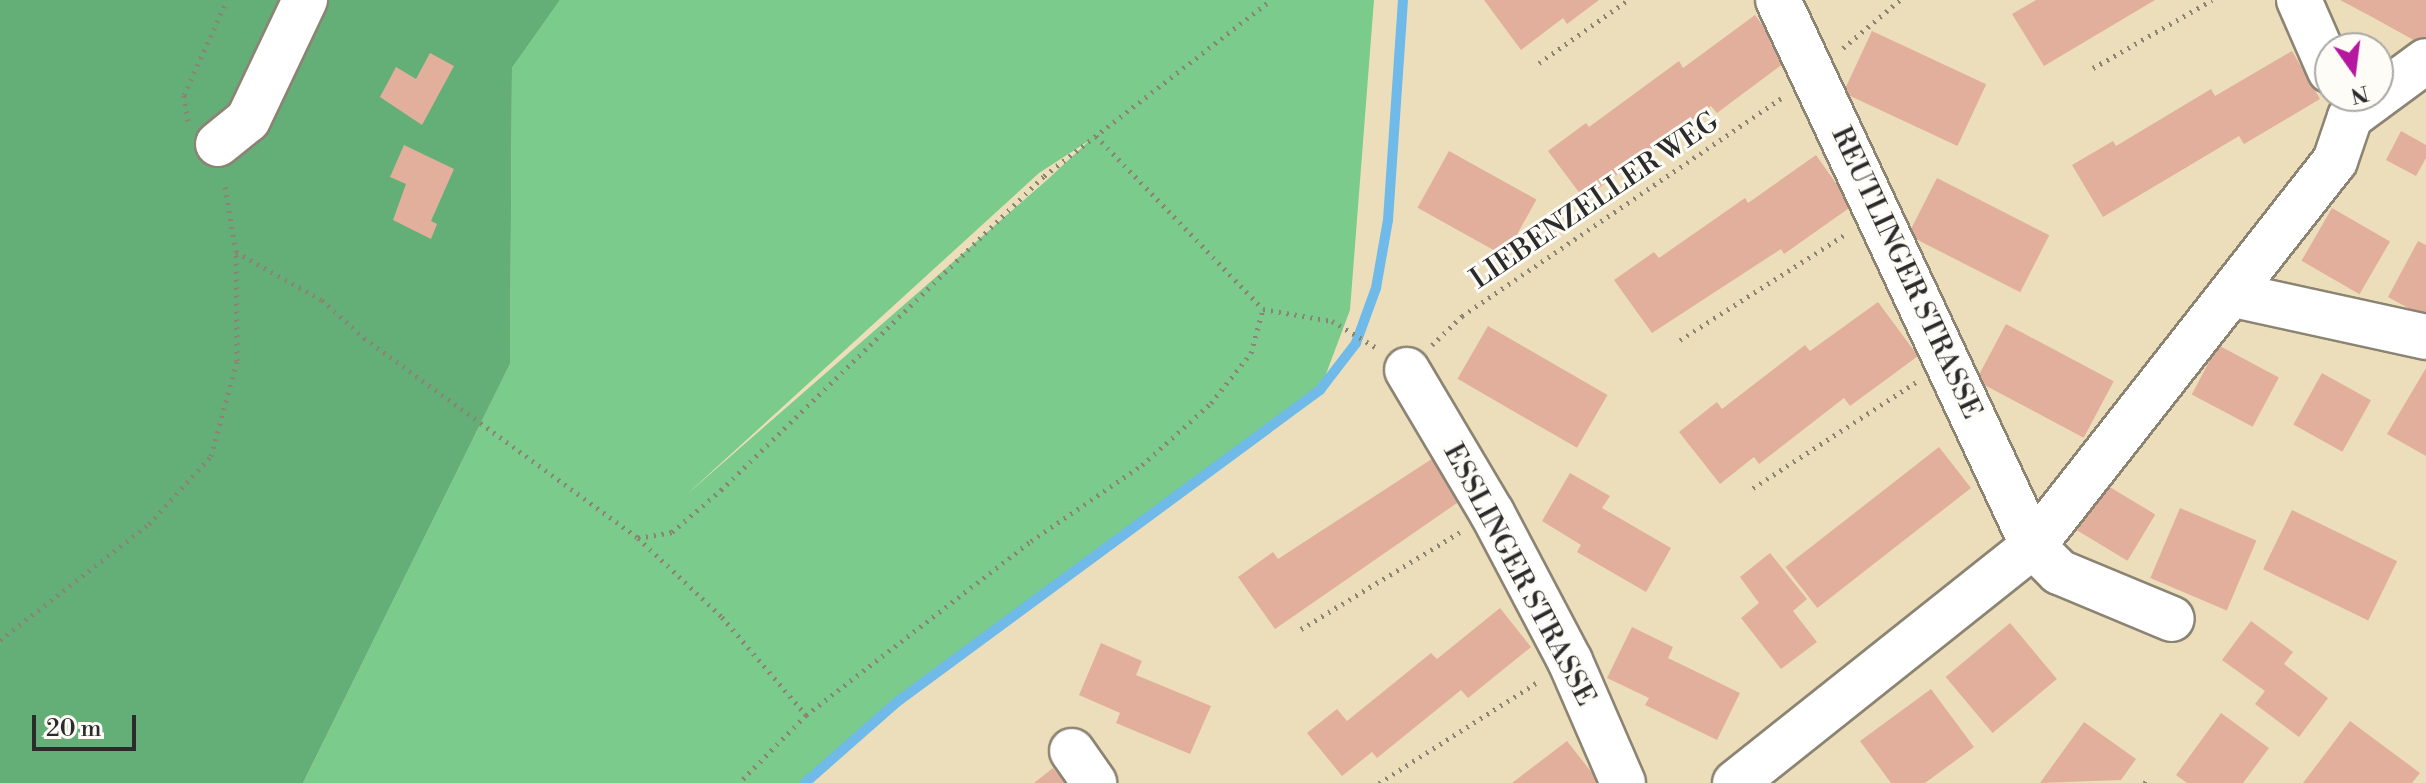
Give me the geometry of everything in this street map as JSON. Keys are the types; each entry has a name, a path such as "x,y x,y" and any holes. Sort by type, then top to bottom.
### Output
{"street":[{"path":"218,144 248,120 305,0"},
{"name":"REUTLINGER STRASSE","path":"1778,0 2033,546"},
{"path":"2299,0 2314,34"},
{"path":"2394,79 2426,61"},
{"path":"1735,783 2033,546 2234,295 2335,161 2345,112"},
{"path":"2234,295 2426,337"},
{"name":"ESSLINGER STRASSE","path":"1396,361 1492,513 1570,661 1623,783"},
{"path":"2033,546 2059,572 2172,619"}],"path":[{"path":"0,640 149,524 211,456 237,361 236,252 218,144 197,137 187,121 184,95 227,0"},
{"path":"638,538 672,532 721,490 1044,176 1271,0"},
{"path":"1539,63 1628,0"},
{"name":"LIEBENZELLER WEG","path":"1396,361 1815,76 1883,9 1900,0"},
{"path":"2093,68 2212,0"},
{"path":"1096,136 1263,309 1332,321 1396,361"},
{"path":"1680,340 1879,213"},
{"path":"236,252 322,300 364,338 638,538 722,617 806,715"},
{"path":"739,783 806,715 1031,541 1142,465 1211,403 1251,353 1263,309"},
{"path":"1753,488 1948,362"},
{"path":"1301,629 1492,513"},
{"path":"1379,783 1570,661"}],"green space":[{"path":"0,0 560,0 512,68 510,364 303,783 0,783"},
{"path":"560,0 1374,0 1350,310 1320,390 897,702 804,783 303,783 510,364 512,68","holes":["1090,140 685,496 1039,173"]}],"building":[{"path":"1484,0 1599,0 1567,24 1563,18 1521,50"},
{"path":"2036,0 2155,0 2044,66 2012,14"},
{"path":"2340,0 2426,0 2426,47 2374,18"},
{"path":"1755,15 1788,60 1717,113 1711,106 1584,199 1548,151 1586,123 1589,127 1679,61 1683,68"},
{"path":"1872,31 1986,84 1957,146 1843,93"},
{"path":"2292,51 2314,89 2314,103 2244,144 2239,136 2103,217 2072,165 2113,141 2116,146 2211,89 2215,96"},
{"path":"430,53 454,66 422,125 380,97 396,67 416,79"},
{"path":"2401,131 2426,145 2426,158 2416,176 2386,160"},
{"path":"404,145 454,169 431,221 437,224 431,239 393,220 406,184 390,177"},
{"path":"1449,151 1536,199 1505,256 1417,208"},
{"path":"1816,155 1852,206 1784,254 1781,249 1652,333 1614,280 1654,252 1659,258 1745,198 1748,203"},
{"path":"1937,178 2049,235 2020,292 1908,235"},
{"path":"2332,208 2390,242 2360,294 2302,261"},
{"path":"2418,241 2426,245 2426,318 2388,297"},
{"path":"1878,302 1918,356 1850,406 1844,398 1759,464 1754,457 1720,484 1679,432 1717,402 1722,409 1805,345 1810,351"},
{"path":"2006,324 2114,381 2084,438 1976,381"},
{"path":"1488,326 1608,395 1577,448 1458,379"},
{"path":"2218,345 2279,377 2253,427 2192,394"},
{"path":"2426,368 2426,456 2387,434"},
{"path":"2322,373 2371,400 2342,452 2293,425"},
{"path":"1939,447 1971,488 1817,608 1785,567"},
{"path":"1441,453 1470,494 1275,629 1238,577 1273,552 1278,559"},
{"path":"1570,473 1610,496 1602,508 1671,548 1646,592 1577,552 1581,545 1542,521"},
{"path":"2103,483 2155,514 2127,561 2075,529"},
{"path":"2180,508 2256,540 2227,610 2150,578"},
{"path":"2292,510 2397,561 2368,621 2263,569"},
{"path":"1770,553 1807,599 1793,611 1817,642 1781,669 1741,618 1759,603 1740,577"},
{"path":"1500,608 1531,647 1468,698 1461,690 1377,758 1372,752 1342,776 1307,733 1337,709 1347,721 1431,653 1437,659"},
{"path":"2251,621 2293,652 2284,664 2328,698 2299,737 2255,704 2265,691 2222,660"},
{"path":"2010,623 2057,679 1993,733 1946,677"},
{"path":"1632,627 1673,647 1668,658 1740,693 1717,740 1645,705 1649,698 1607,678"},
{"path":"1101,643 1142,661 1136,675 1211,706 1190,754 1116,723 1120,713 1079,695"},
{"path":"1931,689 1974,747 1925,783 1891,783 1860,741"},
{"path":"2221,713 2269,748 2243,783 2187,783 2176,775"},
{"path":"2350,721 2420,773 2412,783 2303,783"},
{"path":"2084,722 2136,759 2121,780 2040,783"},
{"path":"1567,741 1600,783 1512,783"},
{"path":"1053,768 1065,783 1034,783"}],"waterway":[{"path":"805,783 897,702 1320,390 1356,343 1376,288 1388,220 1403,0"}]}
